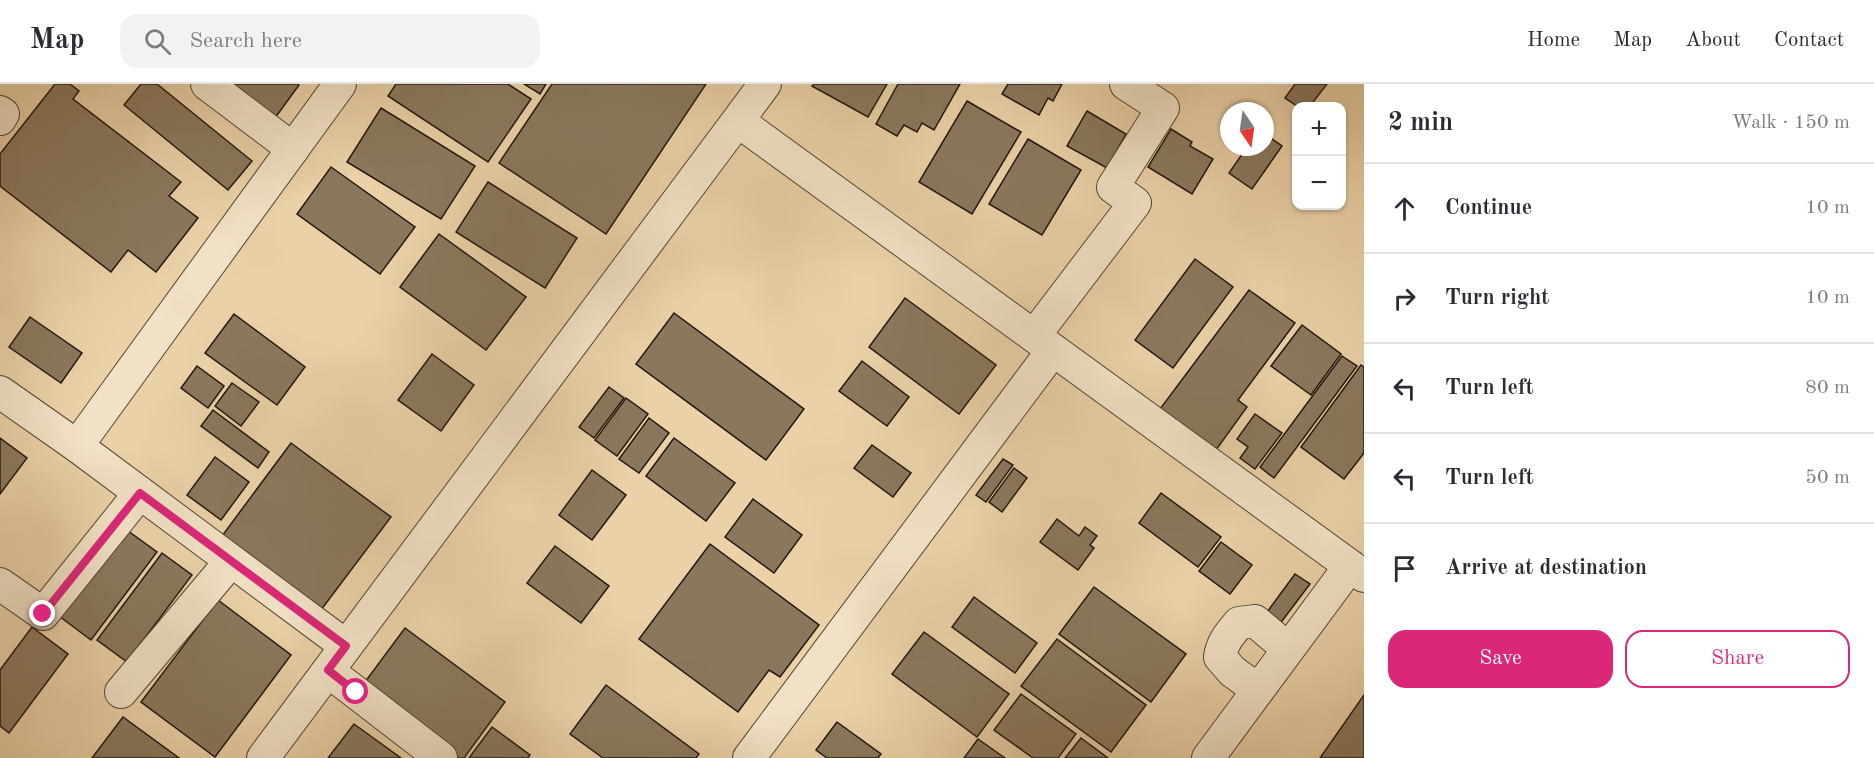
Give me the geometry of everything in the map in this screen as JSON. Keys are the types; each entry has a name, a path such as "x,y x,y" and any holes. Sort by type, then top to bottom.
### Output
{"lane":[{"path":"207,84 293,149"},
{"path":"77,446 340,84"},
{"path":"263,758 765,84"},
{"path":"749,758 1044,343 1135,203 1113,187 1163,108 1126,84"},
{"path":"0,112 3,114 0,119"},
{"path":"738,121 1357,571 1288,650 1208,758"},
{"path":"0,392 77,446 231,561 441,758"},
{"path":"0,584 43,614 140,493"},
{"path":"121,693 231,561"},
{"path":"1258,690 1232,671 1220,657 1225,639 1239,623 1255,621 1288,650"}],"building":[{"path":"55,84 70,84 79,91 73,99 181,182 169,196 198,218 156,272 128,250 111,272 0,186 0,154"},
{"path":"141,84 157,84 252,161 228,190 124,105"},
{"path":"227,84 298,84 299,85 275,118"},
{"path":"396,84 508,84 531,99 488,162 388,96"},
{"path":"524,84 546,84 540,94"},
{"path":"552,84 706,84 606,234 499,163"},
{"path":"814,84 887,84 868,117 812,86"},
{"path":"898,84 960,84 934,130 922,123 917,132 904,125 897,136 876,124"},
{"path":"1008,84 1062,84 1053,101 1048,98 1039,115 1002,94"},
{"path":"1295,84 1327,84 1313,102 1292,103 1285,98"},
{"path":"967,101 1021,132 972,214 919,182"},
{"path":"381,108 475,166 441,219 347,162"},
{"path":"1087,111 1126,134 1107,168 1067,146"},
{"path":"1171,129 1192,142 1190,146 1213,159 1192,194 1148,167"},
{"path":"1028,139 1081,170 1042,235 989,204"},
{"path":"1274,140 1282,146 1252,189 1229,173 1241,156 1274,156"},
{"path":"331,167 415,227 380,274 297,214"},
{"path":"488,182 577,238 545,288 456,232"},
{"path":"439,234 526,297 486,350 400,287"},
{"path":"1195,259 1233,287 1173,368 1135,340"},
{"path":"1249,290 1295,323 1238,400 1247,407 1216,450 1160,409"},
{"path":"905,298 996,365 959,414 869,347"},
{"path":"674,313 804,409 766,460 636,364"},
{"path":"234,314 305,367 277,405 205,353"},
{"path":"30,317 82,353 61,383 9,347"},
{"path":"1302,325 1341,354 1311,395 1271,366"},
{"path":"432,354 474,385 441,431 398,400"},
{"path":"1342,356 1357,366 1274,478 1260,467"},
{"path":"862,361 909,397 887,426 839,391"},
{"path":"1361,365 1364,367 1364,453 1344,479 1301,447"},
{"path":"197,366 224,386 208,408 181,388"},
{"path":"232,383 259,402 241,426 215,406"},
{"path":"609,387 624,398 594,438 579,427"},
{"path":"626,398 648,414 617,456 595,440"},
{"path":"213,410 269,452 258,468 201,426"},
{"path":"1255,414 1282,433 1255,469 1240,458 1248,447 1237,439"},
{"path":"649,418 669,433 639,473 619,459"},
{"path":"0,438 27,458 0,494"},
{"path":"674,438 735,483 706,521 646,476"},
{"path":"291,443 391,517 321,610 222,536"},
{"path":"872,445 911,473 893,497 854,468"},
{"path":"215,457 249,482 221,520 187,495"},
{"path":"1003,459 1013,465 986,502 976,495"},
{"path":"1014,468 1027,478 1002,512 989,502"},
{"path":"592,470 626,495 592,540 559,515"},
{"path":"1161,493 1221,537 1198,567 1139,523"},
{"path":"753,499 802,535 774,573 725,537"},
{"path":"1057,519 1079,536 1085,527 1097,536 1090,545 1094,548 1078,570 1040,542"},
{"path":"124,528 157,552 91,640 59,616"},
{"path":"1221,542 1252,565 1230,594 1199,571"},
{"path":"710,544 819,625 780,677 769,670 738,712 639,639"},
{"path":"555,546 609,586 581,623 527,583"},
{"path":"162,553 192,575 127,662 97,640"},
{"path":"1295,574 1310,584 1276,629 1262,619"},
{"path":"1094,587 1186,654 1151,702 1059,634"},
{"path":"974,597 1037,643 1015,673 952,627"},
{"path":"218,600 291,655 215,757 141,702"},
{"path":"32,627 68,654 9,733 0,726 0,670"},
{"path":"405,628 505,702 464,758 451,758 359,690"},
{"path":"924,632 1009,694 977,737 892,674"},
{"path":"1057,639 1146,705 1111,752 1021,686"},
{"path":"606,685 699,754 696,758 603,758 570,734"},
{"path":"1021,694 1076,734 1058,758 1033,758 994,730"},
{"path":"1364,695 1364,758 1320,758"},
{"path":"123,717 179,758 92,758"},
{"path":"837,722 881,754 878,758 827,758 816,750"},
{"path":"354,724 401,758 328,758"},
{"path":"492,727 530,755 528,758 469,758"},
{"path":"1081,738 1108,758 1065,758"},
{"path":"978,739 1005,758 964,758"}],"route":[{"path":"43,614 140,493 346,646 328,670 356,692"}]}
